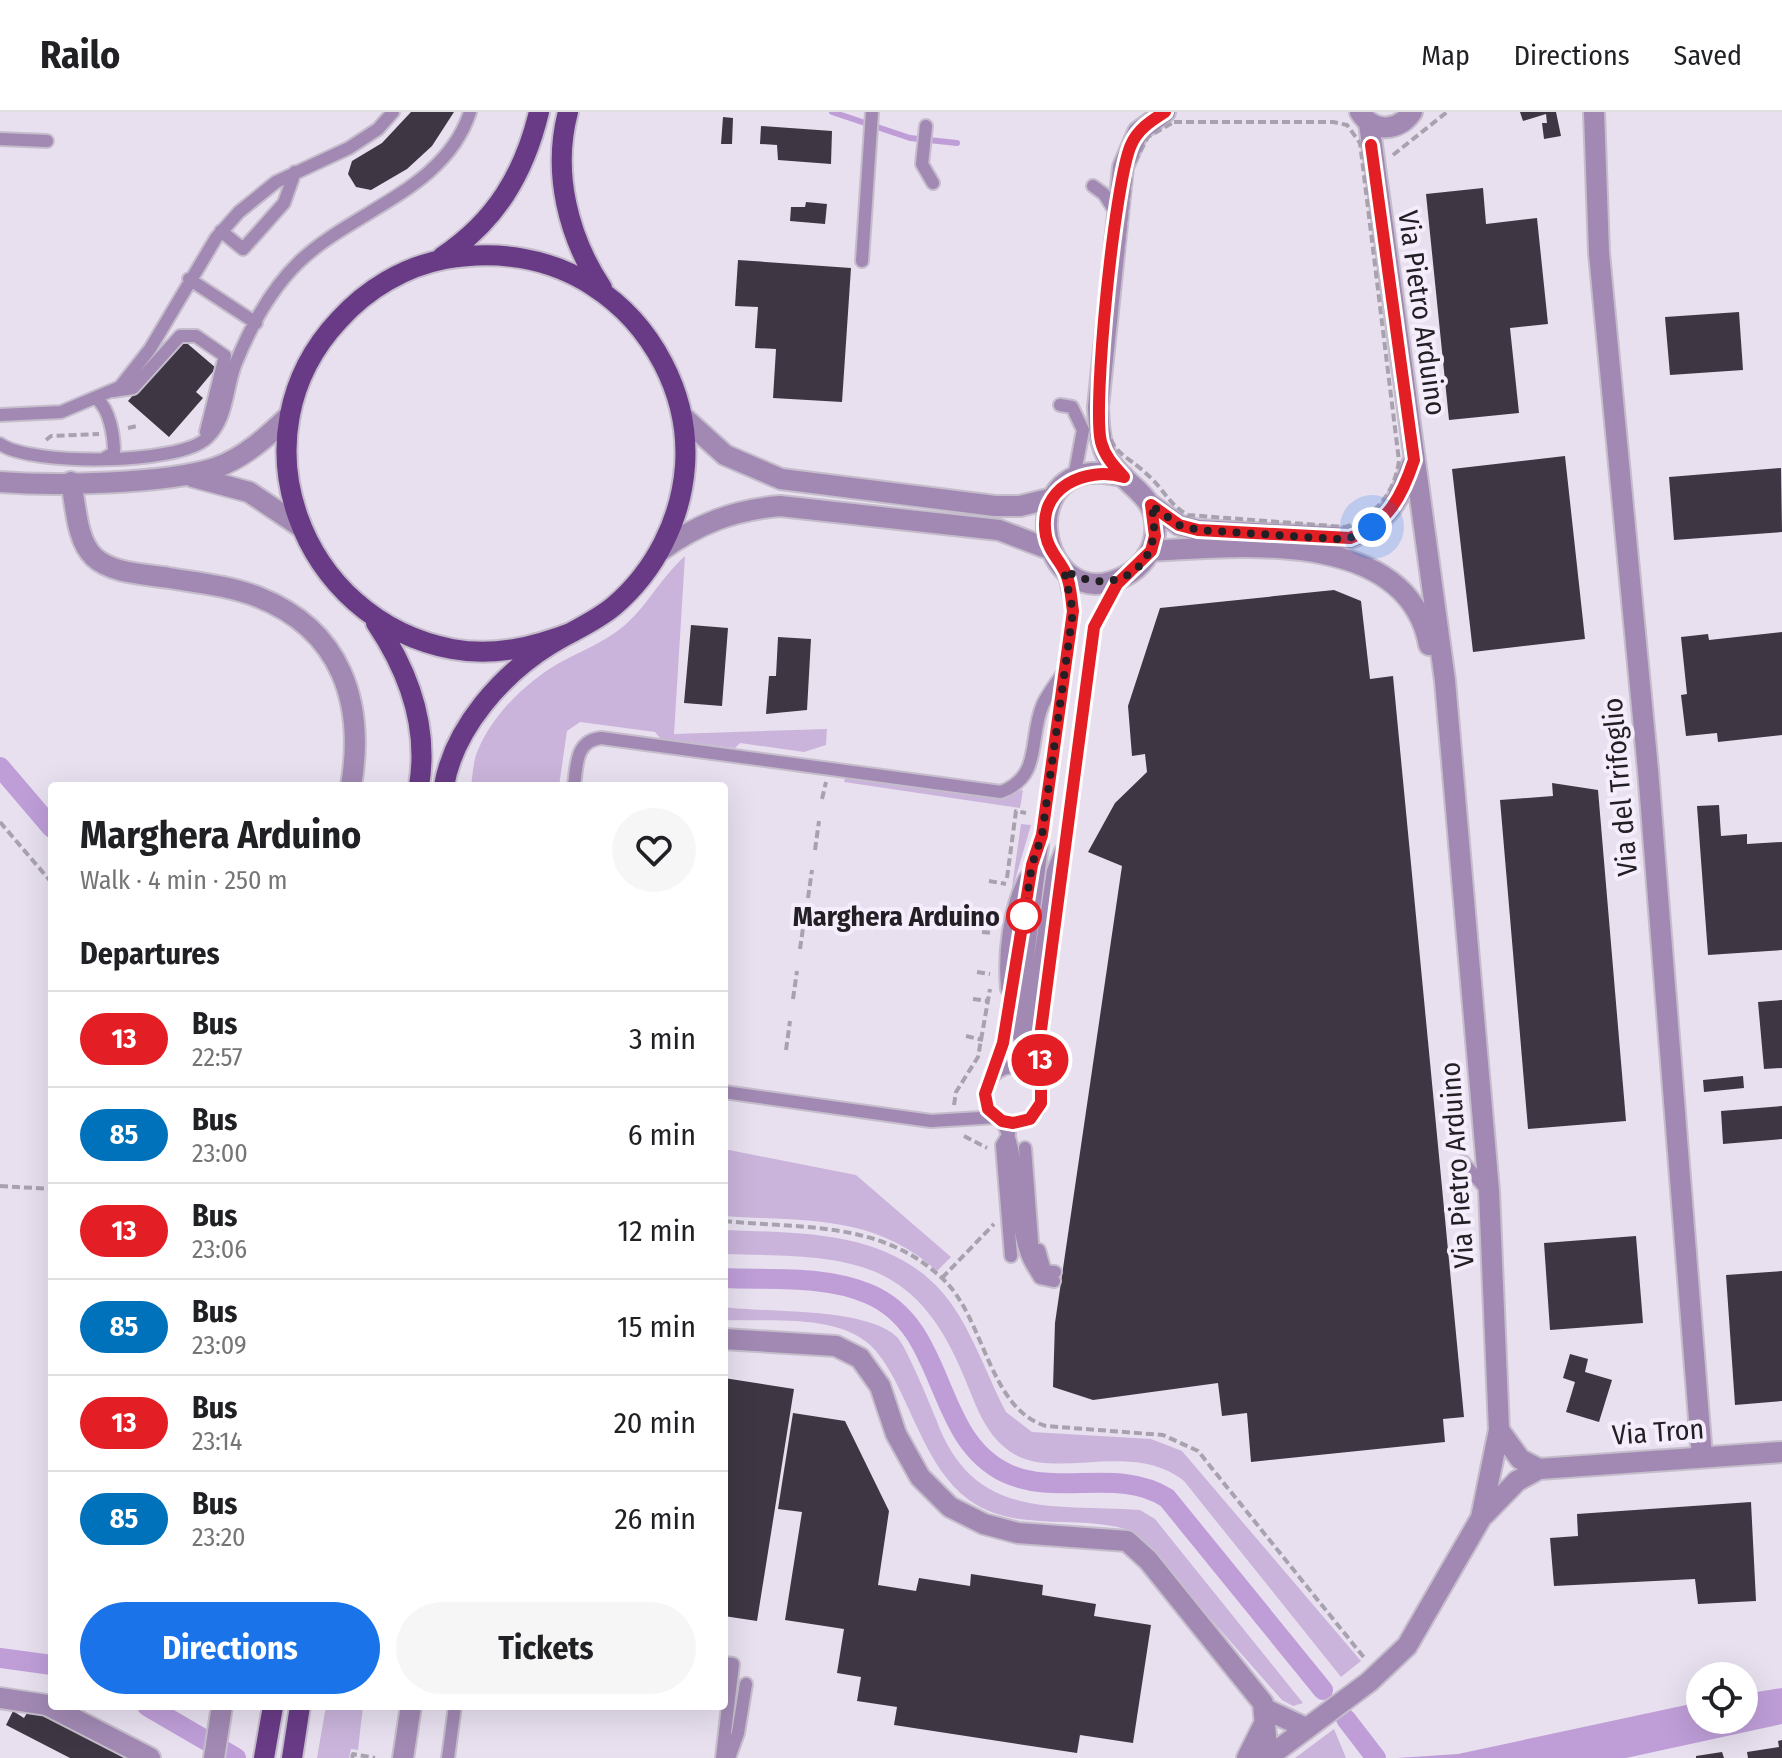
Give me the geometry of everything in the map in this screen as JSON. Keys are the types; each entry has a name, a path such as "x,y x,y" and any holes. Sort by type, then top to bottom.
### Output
{"main road":[{"path":"539,112 526,158 504,199 474,233 436,261 390,279 343,315 306,368 290,415 288,472 301,527 337,585 371,616 425,643 485,652 530,646 573,632"},
{"path":"568,112 563,145 565,198 580,249 606,295"},
{"path":"436,261 495,255 525,258 581,278 633,319 655,348 676,393 682,416 683,486 660,551 622,598 527,661 488,699 458,745 445,782"},
{"path":"371,616 404,672 415,703 421,735 419,782"},
{"path":"265,1753 272,1710"},
{"path":"292,1758 299,1710"}],"street":[{"path":"1165,112 1138,132 1123,167 1099,426 1110,461 1140,489 1151,505 1179,525 1198,530 1337,539 1361,534 1393,509 1414,460"},
{"path":"1360,115 1396,126 1412,112"},
{"name":"Via del Trifoglio","path":"1594,112 1597,215 1648,770 1702,1457"},
{"name":"Via Pietro Arduino","path":"1268,1758 1369,1682 1407,1646 1481,1518 1499,1430 1489,1191 1445,681 1375,173 1360,115"},
{"name":"Via Pietro Arduino","path":"1375,173 1386,140 1396,126"},
{"path":"0,482 186,476 217,467 244,453 290,415"},
{"path":"682,416 725,455 781,479 995,506 1020,506 1053,498 1074,478 1100,472 1124,477"},
{"path":"186,476 235,486 301,527"},
{"path":"71,482 85,543 105,565 259,597 298,619 320,639 337,663 350,690 357,740 352,782"},
{"path":"1053,498 1045,531 1049,549 1064,570 1091,582 1121,579 1133,572 1151,551 1155,536 1151,505"},
{"path":"660,551 712,519 747,509 780,506 999,530 1049,549"},
{"path":"1337,539 1388,565 1434,608"},
{"path":"1151,551 1223,547 1310,552 1377,570 1398,585 1417,608 1427,629 1432,659 1445,681"},
{"path":"728,1339 836,1346 860,1358 880,1386 896,1434 920,1477 950,1507 984,1524 1018,1533 1127,1541 1148,1560 1233,1662 1265,1716 1268,1758"},
{"path":"1499,1430 1520,1459 1540,1469"},
{"name":"Via Tron","path":"1540,1469 1782,1452"},
{"path":"1481,1518 1517,1481 1540,1469"},
{"path":"0,1698 48,1706"},
{"path":"57,1710 150,1758"},
{"path":"214,1758 222,1710"},
{"path":"403,1758 410,1710"},
{"path":"1265,1716 1309,1726"},
{"path":"1247,1758 1265,1716"}],"lane":[{"path":"113,391 150,349 189,279 221,231 251,202 295,172 349,148 378,129 393,112"},
{"path":"0,444 34,458 105,458 190,449 207,439 221,418 234,367 278,286 299,262 376,211 441,161 465,127 470,112"},
{"path":"862,261 872,113"},
{"path":"926,126 922,164 933,183"},
{"path":"0,139 47,141"},
{"path":"221,231 243,249 289,196 295,172"},
{"path":"1093,186 1104,194 1117,216"},
{"path":"189,279 256,323"},
{"path":"0,415 61,412 113,391 133,388 180,336 188,334 221,351 226,364 206,428 207,439"},
{"path":"97,399 106,409 114,445 114,453 105,458"},
{"path":"1060,405 1072,407 1080,417 1083,430 1074,478"},
{"path":"1064,570 1073,611 1042,835 1042,869 1025,1036 1053,871 1065,841"},
{"path":"728,1093 963,1126 999,1119 1021,1122 1037,1112 1041,1103 1041,1030 1064,874 1065,841 1094,627 1121,579"},
{"path":"575,782 580,750 589,740 601,738 1001,792 1014,787 1031,767 1042,706 1064,672"},
{"path":"963,1126 985,1101 992,1078 1008,1012 1032,865 1042,835"},
{"path":"992,1078 1008,1068 1017,1068 1026,1070 1039,1083"},
{"path":"985,1101 1009,1134 1025,1251 1034,1268 1040,1278 1055,1277 1045,1271 1040,1260 1029,1148 1034,1268"},
{"path":"1009,1134 1002,1145 1011,1256"},
{"path":"1463,1162 1489,1191"},
{"path":"728,1663 733,1664 728,1707"},
{"path":"729,1758 738,1733 746,1684"},
{"path":"448,1758 454,1710"},
{"path":"722,1758 728,1710"}],"path":[{"path":"1174,122 1333,122 1347,125 1360,143 1399,461 1396,481 1375,510 1345,527 1250,521 1200,518 1180,511 1151,478 1116,452 1108,434 1105,407 1132,167 1148,137 1174,122"},
{"path":"38,441 51,436 100,434"},
{"path":"815,850 819,821"},
{"path":"0,822 48,878"},
{"path":"808,898 812,870"},
{"path":"989,881 1006,884"},
{"path":"800,949 804,921"},
{"path":"982,932 999,934"},
{"path":"793,999 797,971"},
{"path":"977,972 993,975"},
{"path":"973,999 988,1001"},
{"path":"786,1050 790,1021"},
{"path":"966,1036 983,1040"},
{"path":"963,1126 975,1144 987,1147 989,1162"},
{"path":"0,1186 48,1189"},
{"path":"942,1278 994,1224 993,1208"},
{"path":"728,1221 805,1224 851,1231 896,1249 942,1278 966,1309 1011,1401 1023,1416 1046,1426 1163,1435 1198,1451 1368,1662 1376,1656"},
{"path":"352,1758 353,1754 375,1758"}],"shaded area":[{"path":"685,556 674,734 827,729 826,745 804,752 740,743 735,748 661,739 655,732 580,722 567,731 560,782 472,782 474,763 484,737 512,700 548,670 620,629"},
{"path":"845,778 991,797 1023,790 1020,808 844,782"},
{"path":"1021,824 1031,825 1011,894"},
{"path":"728,1150 856,1175 951,1257 937,1271 888,1239 836,1224 728,1216"},
{"path":"728,1230 841,1239 896,1257 920,1272 942,1292 961,1318 1006,1412 1032,1432 1151,1439 1182,1451 1361,1661 1341,1677 1184,1481 1164,1469 1142,1463 1052,1463 1032,1461 1014,1454 989,1430 945,1337 923,1306 898,1284 871,1270 840,1261 728,1254"},
{"path":"728,1307 840,1316 882,1327 901,1342 952,1452 971,1475 993,1491 1046,1505 1140,1510 1155,1519 1303,1703 1293,1706 1282,1700 1134,1532 1093,1523 1008,1517 988,1511 969,1500 946,1478 934,1460 900,1390 876,1351 845,1330 783,1320 728,1320"},
{"path":"1782,1688 1782,1724 1758,1729 1758,1692"},
{"path":"1686,1705 1686,1734 1736,1734 1626,1758 1397,1758 1458,1754"},
{"path":"325,1710 363,1710 358,1750 351,1749 349,1758 317,1758"},
{"path":"1334,1729 1346,1758 1295,1758"}],"building":[{"path":"411,112 454,112 432,146 407,169 371,190 356,187 348,174 352,161 382,143"},
{"path":"1520,112 1556,112 1561,136 1544,139 1542,123 1547,123 1546,114 1523,121"},
{"path":"723,117 733,118 732,144 721,144"},
{"path":"761,126 832,131 831,164 778,160 777,145 760,144"},
{"path":"1483,188 1486,224 1537,218 1548,324 1510,328 1519,413 1449,420 1426,194"},
{"path":"806,202 827,204 825,224 790,221 791,207 805,207"},
{"path":"738,260 851,268 842,402 773,398 776,349 755,348 758,307 735,306"},
{"path":"1739,312 1743,370 1670,375 1665,317"},
{"path":"182,339 216,368 196,392 203,398 169,437 128,401"},
{"path":"1565,456 1585,639 1473,652 1452,469"},
{"path":"1781,468 1782,532 1674,540 1669,477"},
{"path":"1334,590 1361,601 1370,679 1393,676 1464,1417 1443,1419 1445,1442 1251,1462 1247,1413 1222,1416 1218,1383 1093,1400 1053,1387 1055,1323 1122,866 1088,852 1115,803 1147,772 1145,754 1132,756 1128,706 1160,608"},
{"path":"691,625 728,628 722,706 684,703"},
{"path":"1782,632 1782,735 1718,742 1717,733 1686,736 1681,695 1687,694 1681,637 1708,634 1709,640"},
{"path":"778,637 811,639 807,710 766,714 769,676 776,676"},
{"path":"1552,783 1598,790 1626,1121 1528,1129 1500,800 1553,796"},
{"path":"1719,805 1721,836 1747,834 1747,844 1782,842 1782,950 1708,955 1697,806"},
{"path":"1782,1000 1782,1068 1764,1069 1758,1002"},
{"path":"1743,1076 1744,1088 1704,1092 1703,1080"},
{"path":"1782,1106 1782,1139 1723,1144 1721,1111"},
{"path":"1636,1236 1643,1323 1550,1330 1544,1243"},
{"path":"1782,1271 1782,1401 1735,1405 1726,1275"},
{"path":"1570,1354 1588,1359 1585,1372 1612,1380 1599,1422 1566,1412 1575,1382 1563,1378"},
{"path":"728,1379 794,1389 757,1621 728,1617"},
{"path":"793,1413 845,1421 889,1511 878,1585 916,1591 919,1578 970,1586 971,1574 1043,1585 1042,1595 1096,1604 1094,1616 1151,1625 1133,1743 1080,1735 1077,1753 894,1725 897,1707 857,1701 861,1677 837,1673 844,1629 785,1620 802,1512 778,1509"},
{"path":"1751,1502 1756,1601 1698,1604 1695,1579 1554,1586 1550,1538 1578,1536 1577,1514"},
{"path":"33,1703 138,1758 70,1758 6,1725 13,1711 24,1718"},
{"path":"1782,1740 1782,1758 1748,1758 1747,1752 1779,1747 1778,1741"},
{"path":"1722,1752 1724,1758 1696,1758 1696,1756"}],"waterway":[{"path":"832,112 910,138 957,143"},
{"path":"0,767 48,823"},
{"path":"728,1278 835,1284 869,1294 895,1310 914,1331 928,1356 964,1435 982,1456 1006,1473 1046,1483 1129,1484 1167,1498 1323,1690"},
{"path":"0,1658 48,1664"},
{"path":"154,1710 236,1758"},
{"path":"1346,1719 1376,1758"}],"bus line":[{"name":"13","path":"1165,112 1138,132 1131,144 1123,167 1117,216 1098,407 1102,445 1110,461 1124,477 1108,472 1074,478 1053,498 1046,514 1045,531 1049,549 1067,576 1073,611 1042,835 1032,865 1001,1053 985,1094 988,1109 994,1116 1013,1123 1030,1119 1041,1103 1041,1030 1064,874 1065,841 1094,627 1099,612 1117,584 1143,563 1151,551 1155,536 1151,505 1179,525 1198,530 1350,538 1372,527 1393,509 1414,460 1371,145"}],"place":[{"name":"Marghera Arduino","path":"1024,916"}],"route":[{"path":"1024,916 1032,865 1042,835 1073,611 1064,570 1077,578 1106,583 1133,572 1151,551 1155,520 1151,505 1179,525 1198,530 1337,539 1350,538 1372,527"}]}
